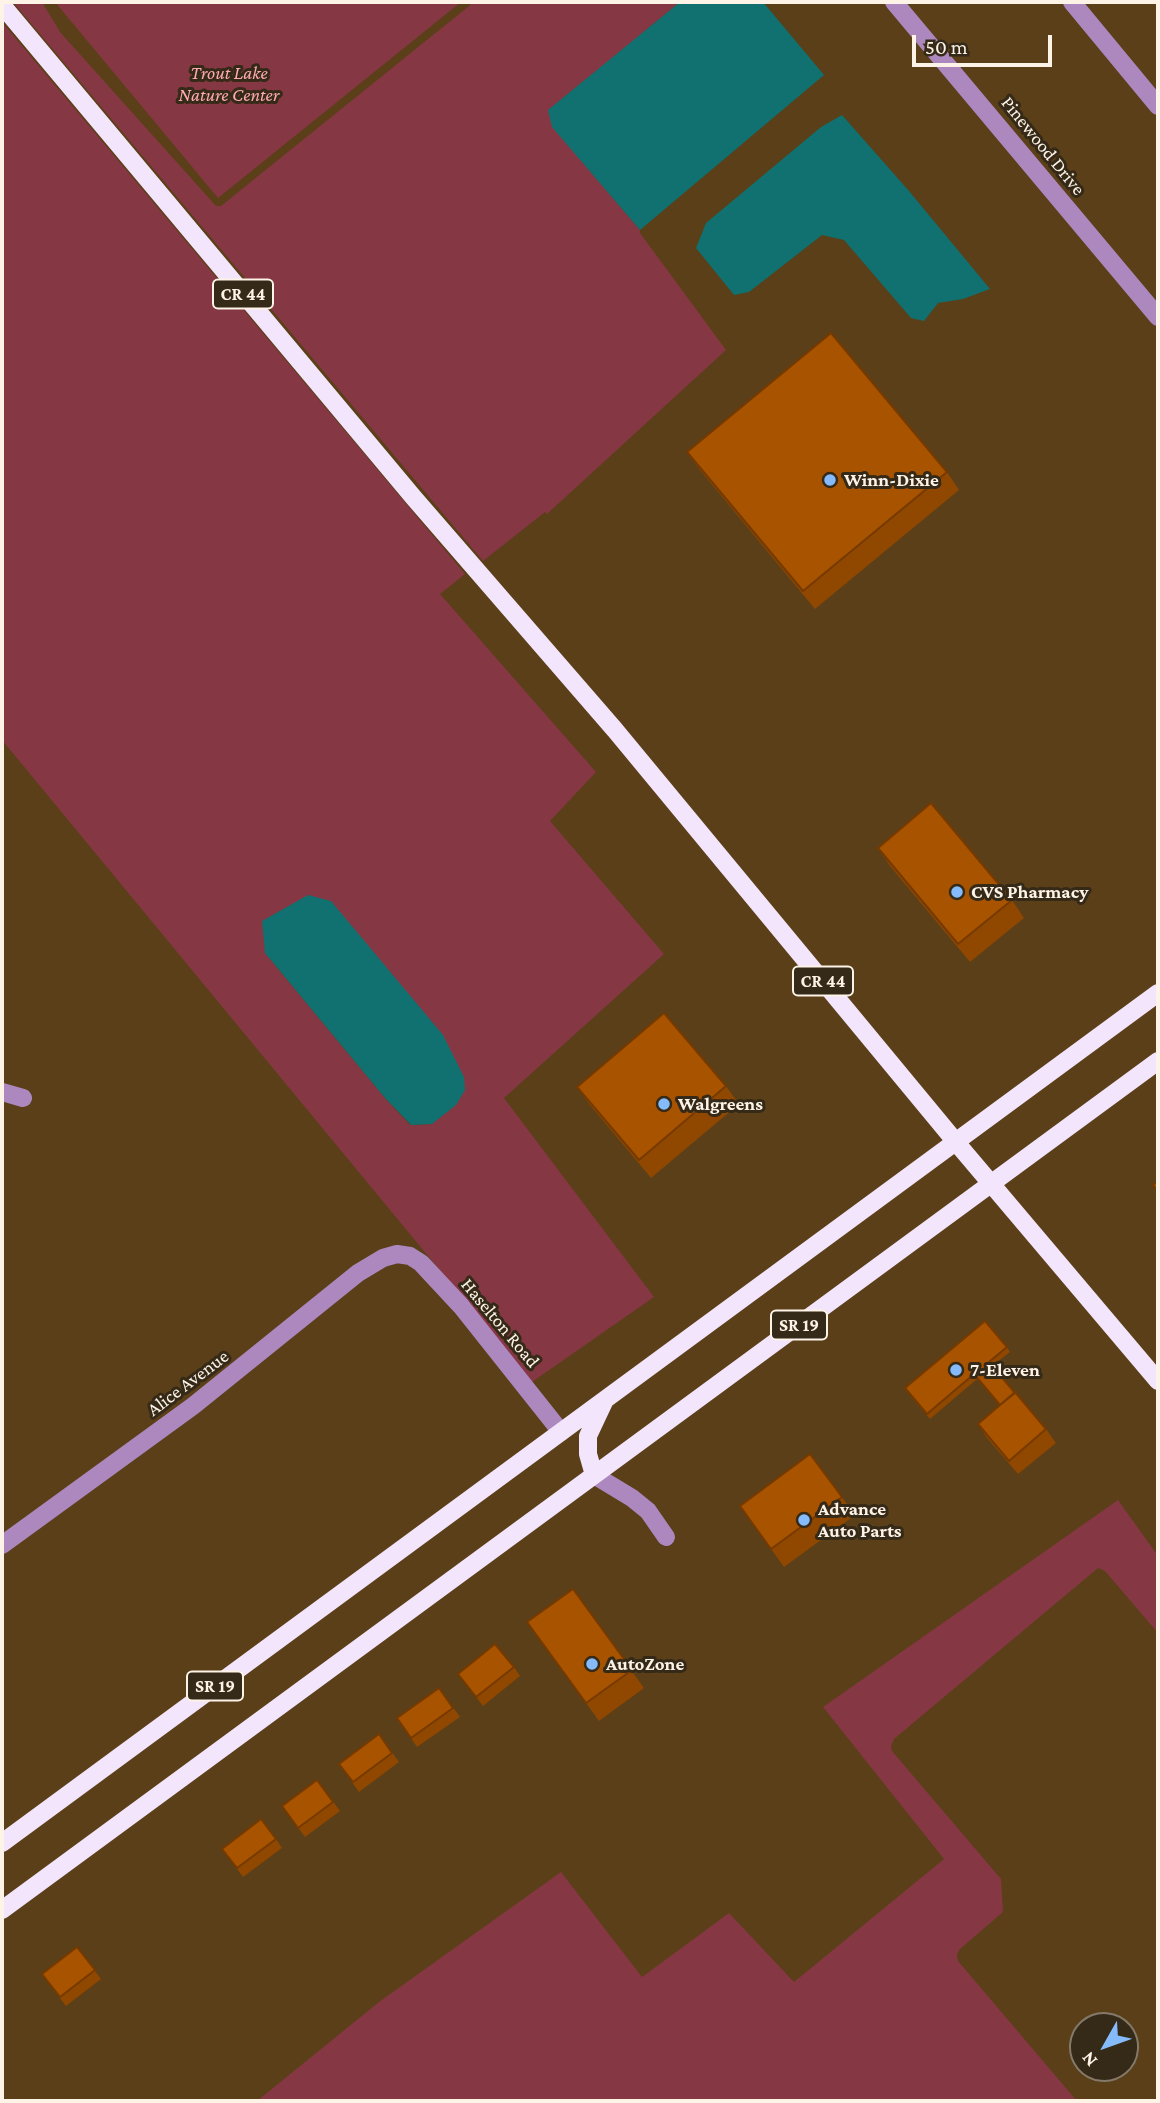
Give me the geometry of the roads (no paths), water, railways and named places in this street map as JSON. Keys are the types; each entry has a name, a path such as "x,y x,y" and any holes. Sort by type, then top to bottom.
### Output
{"main road":[{"name":"CR 44","path":"2,5 405,487 615,730 1158,1381"},
{"name":"SR 19","path":"2,1843 1158,993"},
{"name":"SR 19","path":"2,1910 1158,1061"},
{"path":"594,1475 588,1454 588,1436 606,1399"}],"street":[{"name":"Pinewood Drive","path":"894,2 1158,317"},
{"path":"1072,2 1158,106"},
{"path":"2,1092 23,1098"},
{"name":"Haselton Road","path":"397,1254 410,1256 421,1263 461,1306 561,1432"},
{"name":"Alice Avenue","path":"2,1545 193,1406 358,1273 383,1258 397,1254"},
{"path":"594,1475 648,1511 666,1537"}],"water":[{"path":"680,2 763,2 824,75 640,230 552,127 548,110"},
{"path":"842,115 990,289 963,299 938,303 924,321 911,318 844,240 822,235 749,292 734,295 696,248 706,223 821,127"},
{"path":"308,895 331,901 443,1035 464,1077 465,1090 456,1105 432,1124 411,1125 385,1098 265,953 262,921"}],"place":[{"name":"Winn-Dixie","path":"830,480"},
{"name":"CVS Pharmacy","path":"957,892"},
{"name":"Walgreens","path":"664,1104"},
{"name":"7-Eleven","path":"956,1370"},
{"name":"Advance Auto Parts","path":"804,1520"},
{"name":"AutoZone","path":"592,1664"}],"park label":[{"name":"Trout Lake Nature Center","path":"229,84"}]}
